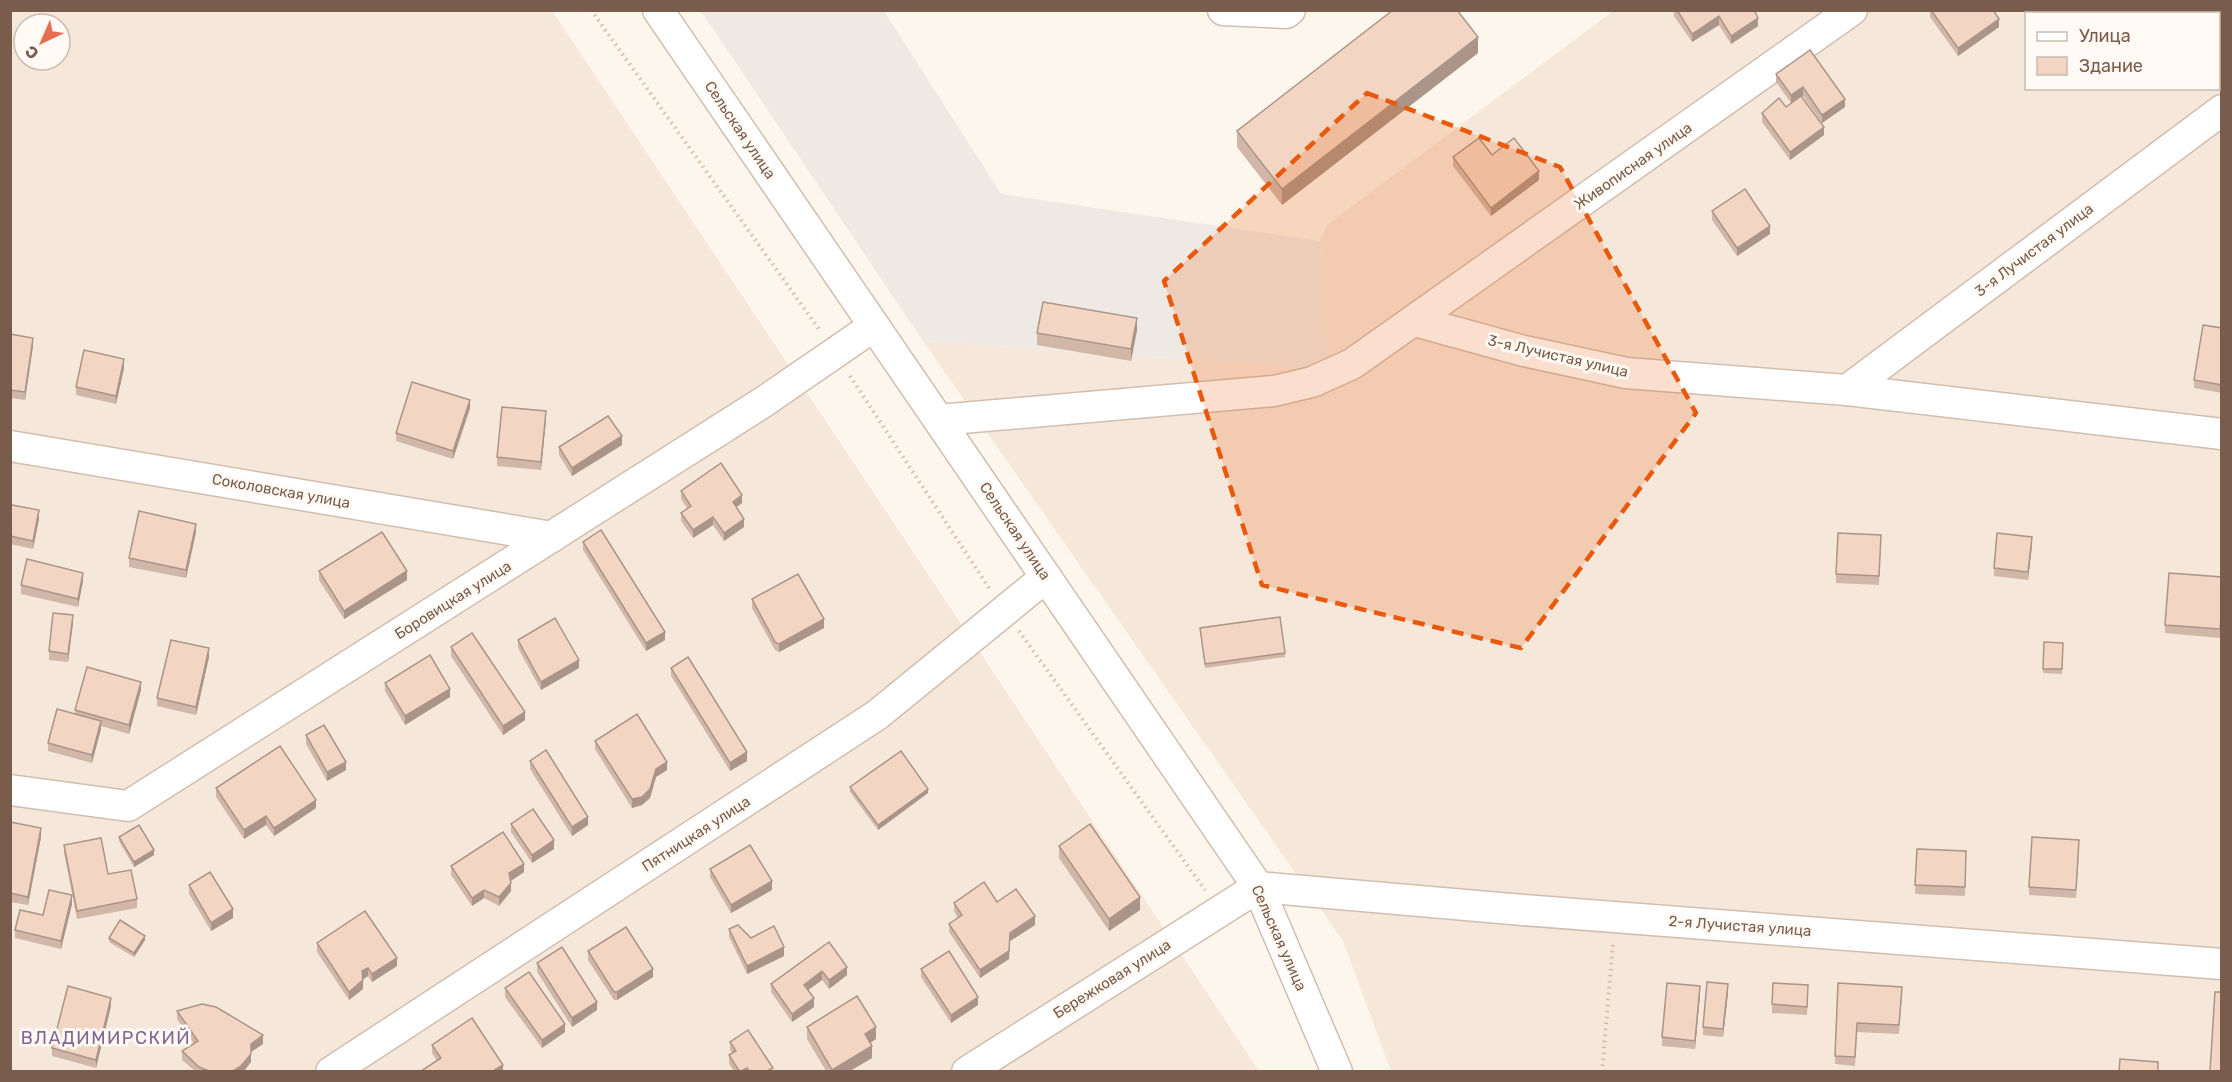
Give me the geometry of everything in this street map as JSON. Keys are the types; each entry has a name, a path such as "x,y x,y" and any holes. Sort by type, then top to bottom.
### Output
{"street":[{"name":"Сельская улица","path":"658,10 1258,887 1337,1071"},
{"path":"1223,10 1286,13 1290,10"},
{"name":"Живописная улица","path":"939,420 1274,391 1312,382 1352,364 1415,321 1852,10"},
{"name":"3-я Лучистая улица","path":"1847,390 2222,110"},
{"name":"3-я Лучистая улица","path":"1415,321 1524,351 1626,373 1847,390 2222,434"},
{"name":"Боровицкая улица","path":"10,790 128,806 765,400 874,326"},
{"name":"Соколовская улица","path":"10,446 552,537"},
{"name":"Пятницкая улица","path":"332,1071 877,715 1046,577"},
{"name":"Бережковая улица","path":"967,1071 1258,887"},
{"name":"2-я Лучистая улица","path":"1258,887 2222,964"}],"path":[{"path":"591,10 835,353 1005,611 1220,911"},
{"path":"1602,1071 1616,917"}],"highlighted area":[{"path":"1367,93 1560,167 1696,413 1521,648 1262,585 1164,281"}],"shaded area":[{"path":"10,11 552,11 1259,1071 11,1071"},
{"path":"701,11 884,11 1001,194 1320,241 1328,369 923,341"},
{"path":"1613,11 2221,11 2221,1071 1391,1071 1343,941 923,341 1328,369 1320,241 1327,225"}],"building":[{"path":"1393,10 1457,10 1478,37 1282,189 1237,131"},
{"path":"1677,10 1754,10 1758,18 1731,36 1719,16 1692,34"},
{"path":"1931,10 1993,10 1999,19 1958,48"},
{"path":"1810,50 1845,99 1822,115 1803,87 1791,95 1776,74"},
{"path":"1801,96 1824,127 1790,152 1762,113 1779,98 1786,107"},
{"path":"1479,138 1492,155 1514,138 1539,171 1491,208 1453,157"},
{"path":"1745,189 1770,226 1737,248 1712,211"},
{"path":"1043,302 1137,318 1131,349 1037,333"},
{"path":"2203,325 2222,328 2222,385 2194,380"},
{"path":"10,334 33,338 25,392 10,390"},
{"path":"84,350 124,359 116,396 76,387"},
{"path":"412,382 470,400 453,451 396,433"},
{"path":"502,407 546,411 541,462 497,457"},
{"path":"608,416 622,436 572,468 559,447"},
{"path":"721,463 742,495 733,502 744,519 724,533 713,517 693,530 681,513 691,506 681,491"},
{"path":"12,505 39,510 33,541 10,536"},
{"path":"139,511 196,524 186,570 129,558"},
{"path":"601,530 665,632 646,643 583,542"},
{"path":"382,532 407,571 344,611 319,571"},
{"path":"1838,533 1881,535 1879,576 1836,574"},
{"path":"1997,533 2032,537 2028,572 1994,568"},
{"path":"27,559 83,573 78,599 21,585"},
{"path":"2169,573 2222,577 2220,629 2165,625"},
{"path":"798,574 824,619 779,644 775,642 752,599"},
{"path":"53,613 73,615 68,654 49,651"},
{"path":"1280,617 1285,653 1205,664 1200,628"},
{"path":"555,618 579,660 541,682 518,640"},
{"path":"472,633 525,712 503,726 451,647"},
{"path":"171,640 209,648 196,707 157,698"},
{"path":"2044,642 2063,643 2062,669 2043,669"},
{"path":"430,655 450,689 405,716 385,683"},
{"path":"688,657 747,752 730,763 671,668"},
{"path":"87,667 141,682 129,725 75,710"},
{"path":"57,709 101,721 92,755 48,743"},
{"path":"637,714 667,762 656,769 650,789 642,797 632,799 595,741"},
{"path":"324,725 346,762 327,772 306,735"},
{"path":"280,746 316,800 274,828 266,816 244,830 216,788"},
{"path":"546,750 588,817 572,827 530,761"},
{"path":"901,751 928,789 878,825 850,787"},
{"path":"533,809 554,840 532,855 511,824"},
{"path":"10,822 41,828 28,897 10,893"},
{"path":"1090,824 1140,897 1109,919 1059,846"},
{"path":"139,825 154,850 134,862 119,837"},
{"path":"503,832 524,864 509,873 511,883 499,897 484,890 472,898 451,866"},
{"path":"2032,837 2079,840 2076,890 2029,887"},
{"path":"101,838 108,874 131,870 137,899 77,911 64,845"},
{"path":"750,845 772,881 731,905 710,869"},
{"path":"1917,849 1966,851 1965,887 1915,885"},
{"path":"210,872 233,909 211,923 189,885"},
{"path":"984,882 997,902 1016,889 1035,916 1010,933 1009,951 980,970 949,924 962,915 954,903"},
{"path":"49,890 72,895 61,941 15,930 20,910 43,915"},
{"path":"365,911 397,958 372,974 368,968 362,971 363,980 349,992 317,943"},
{"path":"120,920 145,936 134,953 109,938"},
{"path":"738,925 751,938 774,926 784,947 747,966 729,929"},
{"path":"626,927 653,969 614,992 588,951"},
{"path":"829,942 847,967 829,980 822,971 804,985 814,998 792,1014 771,984"},
{"path":"562,947 597,1002 572,1018 537,963"},
{"path":"949,951 978,997 951,1015 921,969"},
{"path":"529,972 565,1024 542,1040 505,988"},
{"path":"1707,982 1728,984 1723,1029 1703,1027"},
{"path":"1667,983 1700,986 1695,1041 1662,1037"},
{"path":"1773,983 1808,985 1807,1007 1772,1004"},
{"path":"1838,983 1902,987 1899,1025 1857,1023 1855,1057 1835,1056"},
{"path":"68,986 111,998 96,1060 52,1048"},
{"path":"2215,992 2222,992 2222,1071 2210,1071"},
{"path":"857,996 876,1027 865,1034 872,1046 832,1070 807,1027"},
{"path":"202,1004 216,1007 263,1035 251,1044 251,1054 241,1066 233,1071 209,1071 199,1067 182,1051 198,1041 177,1011"},
{"path":"472,1018 503,1065 493,1071 421,1071 441,1058 432,1045"},
{"path":"748,1030 773,1068 767,1071 749,1071 747,1068 739,1071 729,1055 736,1051 730,1042"},
{"path":"2120,1059 2158,1062 2158,1071 2119,1071"}],"district":[{"name":"ВЛАДИМИРСКИЙ","path":"106,1038"}]}
